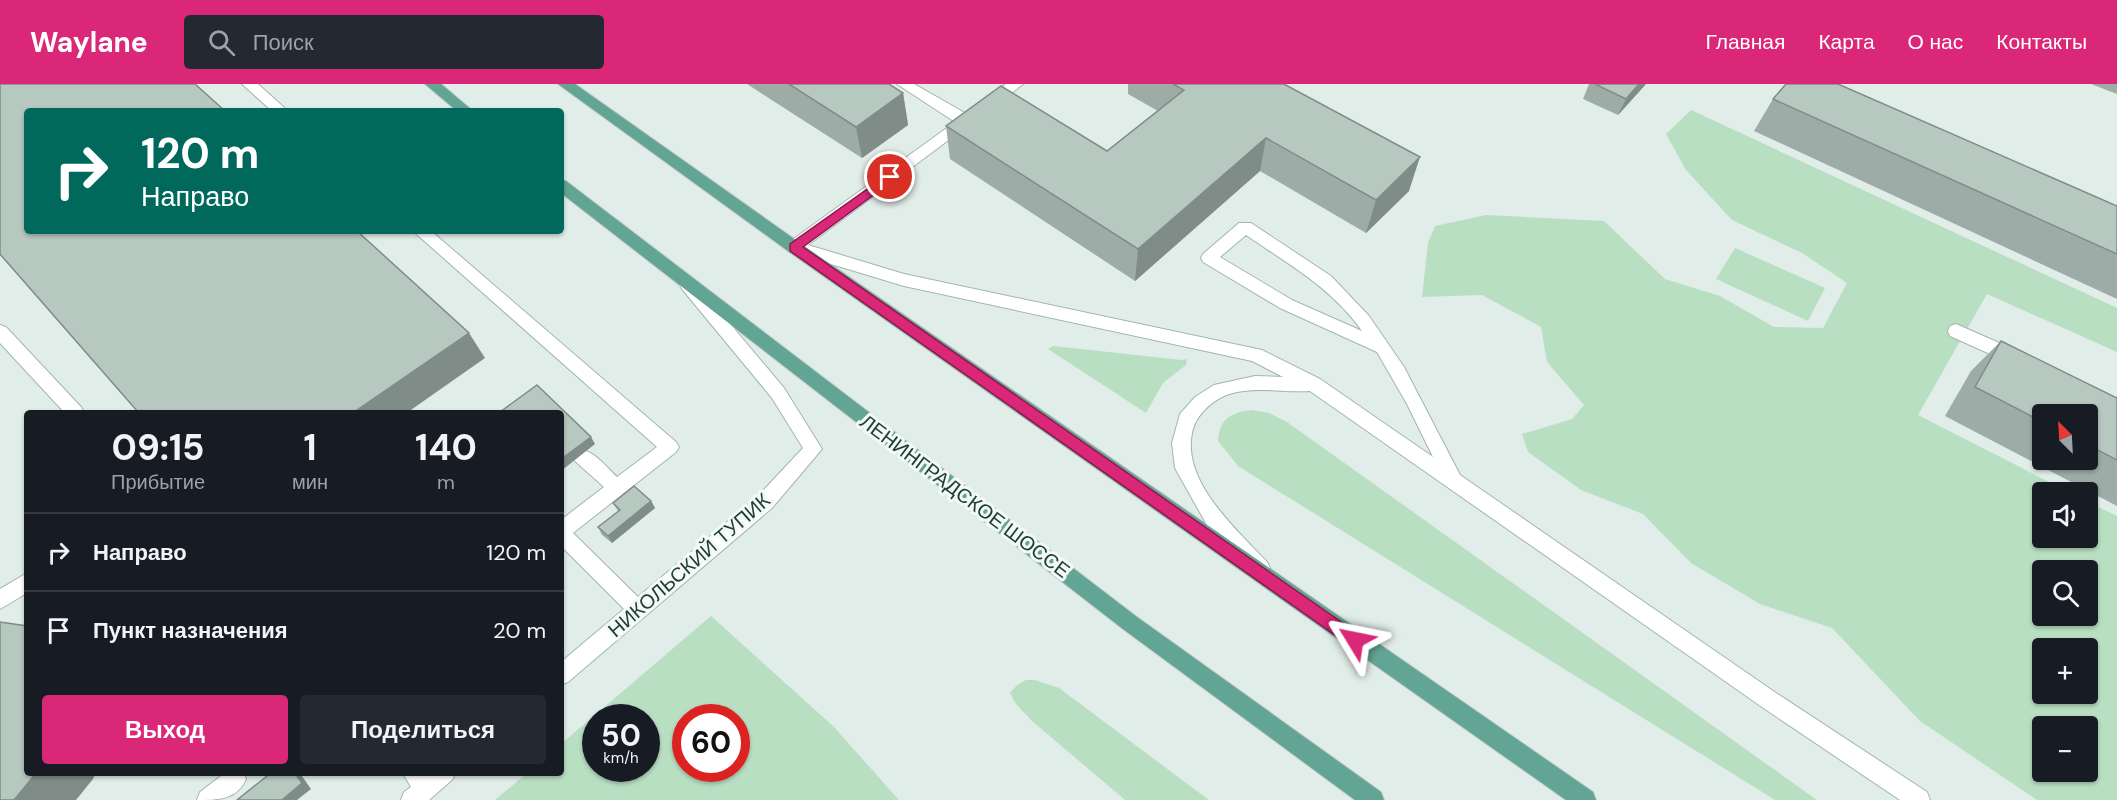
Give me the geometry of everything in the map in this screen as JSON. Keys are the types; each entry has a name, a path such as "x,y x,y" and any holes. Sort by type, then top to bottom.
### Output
{"main road":[{"path":"432,84 462,108"},
{"path":"565,84 1278,587 1585,800"},
{"name":"ЛЕНИНГРАДСКОЕ ШОССЕ","path":"564,187 1131,623 1373,800"}],"street":[{"path":"249,84 277,108"},
{"path":"904,84 965,122"},
{"path":"794,247 1016,84"},
{"path":"1381,347 1286,304 1209,258 1245,227 1326,280 1355,310 1381,347 1417,403 1453,479"},
{"path":"424,234 670,447 564,530"},
{"path":"794,247 904,280 1256,355 1314,384 1769,700 1919,800"},
{"name":"НИКОЛЬСКИЙ ТУПИК","path":"564,672 765,502 813,449 778,393 687,284"},
{"path":"1956,331 2031,365"},
{"path":"0,332 73,410"},
{"path":"1278,587 1214,519 1184,468 1181,443 1186,419 1201,402 1220,390 1255,383 1314,384"},
{"path":"580,456 616,487"},
{"path":"564,535 638,610"},
{"path":"0,600 24,584"},
{"path":"208,800 236,779 233,776"},
{"path":"417,787 438,776"}],"green space":[{"path":"1691,110 2117,308 2117,352 1987,294 1918,415 2049,482 2032,482 2032,548 2098,548 2098,507 2117,516 2117,800 2037,800 1920,721 1832,628 1760,604 1691,563 1643,514 1581,490 1528,452 1522,434 1572,419 1584,405 1547,362 1541,327 1482,295 1422,297 1428,243 1435,226 1486,215 1604,221 1665,279 1720,296 1774,327 1823,328 1847,283 1802,253 1732,220 1686,170 1666,134"},
{"path":"1735,248 1825,288 1808,321 1716,279"},
{"path":"1053,346 1187,359 1186,365 1163,383 1146,413 1048,349"},
{"path":"1252,410 1269,413 1287,422 1817,800 1775,800 1238,466 1218,441 1219,433 1224,422 1232,415"},
{"path":"711,616 833,726 899,800 495,800 523,776 564,776 564,741 582,726 582,782 660,782 660,704 608,704"},
{"path":"1026,680 1035,680 1059,688 1209,800 1125,800 1032,721 1016,704 1010,693"}],"building":[{"path":"0,84 195,84 222,108 24,108 24,234 360,234 469,333 357,410 136,410 0,254"},
{"path":"789,84 889,84 903,93 856,127"},
{"path":"1173,84 1284,84 1420,157 1376,200 1266,138 1138,249 946,126 1001,86 1107,151 1184,90"},
{"path":"1595,84 1639,84 1626,99"},
{"path":"1786,84 1838,84 2117,206 2117,254 1773,99"},
{"path":"2001,341 2117,398 2117,460 2098,450 2098,404 2032,404 2032,416 1975,387"},
{"path":"537,385 563,410 503,410"},
{"path":"564,411 591,437 564,457"},
{"path":"634,486 651,501 608,536 598,527 620,510 613,503"},
{"path":"0,622 24,626 24,776 34,776 14,800 0,800"},
{"path":"267,776 297,776 302,783 282,800 237,800"}],"route":[{"path":"890,177 794,247 1355,640"}]}
